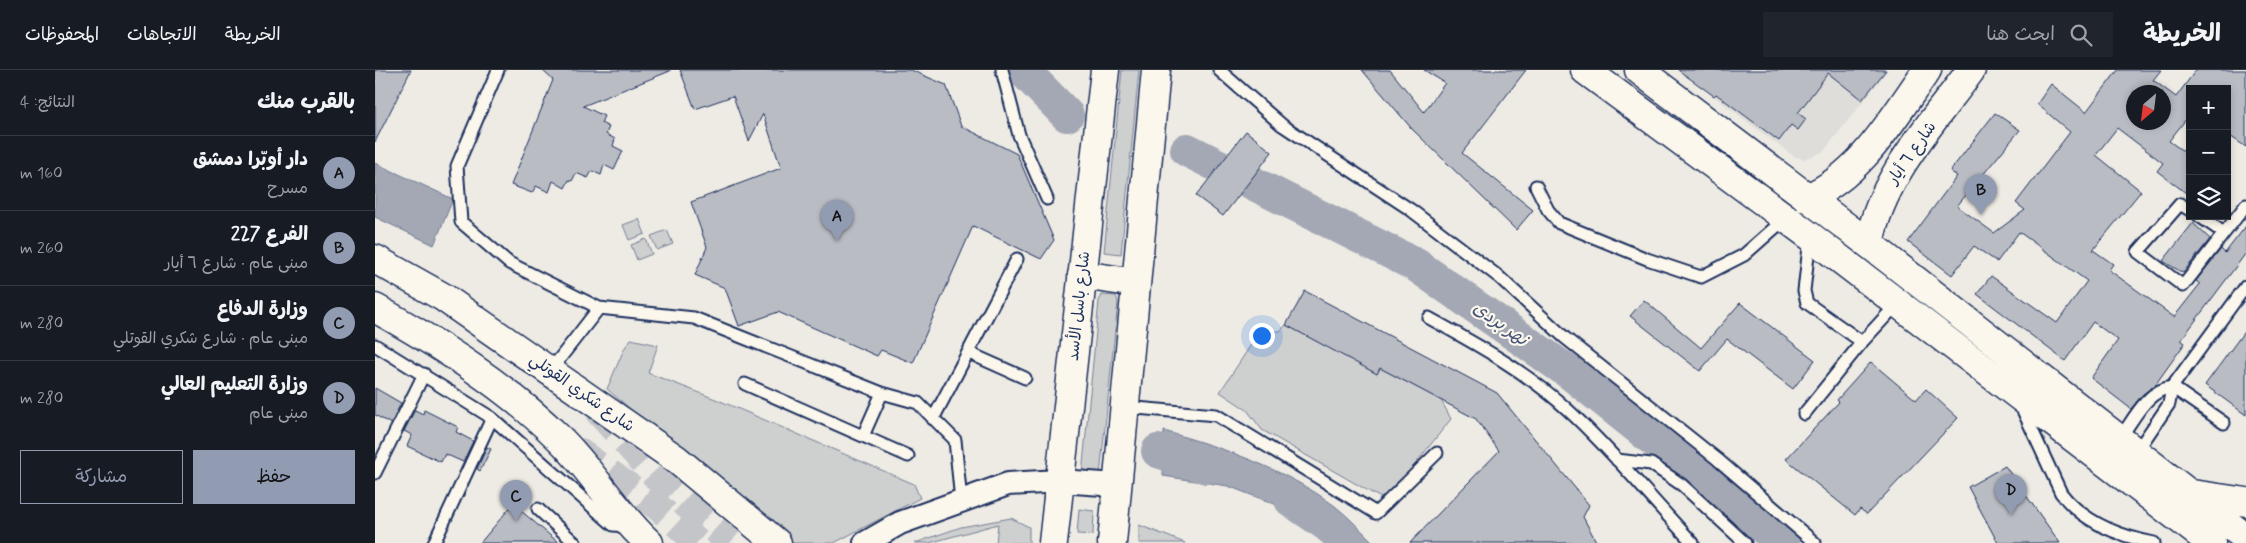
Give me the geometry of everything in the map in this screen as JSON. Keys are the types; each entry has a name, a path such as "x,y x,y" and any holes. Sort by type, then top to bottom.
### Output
{"main road":[{"name":"شارع باسل الأسد","path":"1053,543 1105,70"},
{"path":"1112,543 1156,70"},
{"path":"1585,70 1810,236 2211,543"},
{"path":"1639,70 1869,244 2128,444 2246,538"},
{"path":"1807,198 1836,183 1860,162 1927,70"},
{"name":"شارع ٦ أيار","path":"1869,244 1876,213 1889,184 1967,71"},
{"name":"شارع شكري القوتلي","path":"375,259 443,297 675,459 777,543"},
{"path":"1082,275 1136,283"},
{"path":"375,308 430,339 508,393 561,440 640,535"},
{"path":"2192,494 2246,502"}],"street":[{"path":"865,543 900,523 1008,484 1060,481 1117,485"}],"lane":[{"path":"498,70 457,166 461,222 509,262 599,308 694,318 882,393 918,403 955,440 961,501"},
{"path":"1001,70 1019,135 1047,199"},
{"path":"1219,70 1283,125 1411,210 1499,277 1564,337 1717,459 1815,543"},
{"path":"1536,186 1548,210 1559,223 1647,259 1701,278 1744,255 1786,218"},
{"path":"2186,208 2180,204 2138,252 2183,286 2246,205"},
{"path":"2205,220 2224,233"},
{"path":"1810,236 1804,290 1807,303 1862,342"},
{"path":"933,419 1017,259"},
{"path":"2128,444 2169,404 2172,388 2246,286"},
{"path":"1804,414 1862,342 1898,303"},
{"path":"550,371 599,308"},
{"path":"1429,318 1503,360 1567,409 1693,543"},
{"path":"375,345 492,418 613,525 640,535"},
{"path":"969,353 1025,378"},
{"path":"375,473 423,374"},
{"path":"745,384 908,456"},
{"path":"2128,444 2154,394 2172,388"},
{"path":"2172,388 2224,424"},
{"path":"2015,392 2061,494 2069,504 2115,534 2154,543"},
{"path":"863,436 882,393"},
{"path":"1125,407 1216,415 1376,513 1437,453"},
{"path":"434,543 492,418"},
{"path":"1617,460 1651,464 1682,485 1745,543"},
{"path":"538,509 575,543"}],"shaded area":[{"path":"1122,70 1139,70 1121,254 1104,252"},
{"path":"1679,70 1888,70 1823,152 1804,159 1793,156"},
{"path":"375,163 453,199 434,245 375,217"},
{"path":"639,219 645,234 629,240 623,225"},
{"path":"667,230 673,244 657,250 651,236"},
{"path":"646,239 652,254 637,260 631,245"},
{"path":"1102,295 1116,296 1118,302 1100,475 1082,474 1099,301"},
{"path":"1286,325 1377,373 1380,368 1441,400 1451,419 1386,501 1262,430 1247,410 1220,392 1260,331 1280,331"},
{"path":"631,339 658,345 648,373 718,400 914,484 920,498 834,543 786,543 607,389 624,349"},
{"path":"1164,431 1231,452 1296,481 1335,506 1374,543 1349,543 1326,524 1228,486 1163,476"},
{"path":"1079,509 1094,511 1093,535 1077,534"},
{"path":"1011,518 1029,527 1029,543 996,543 998,524 929,543 915,543 961,527"},
{"path":"1139,525 1185,543 1139,543"}],"building":[{"path":"375,70 411,70 375,142"},
{"path":"542,70 670,71 583,106 604,116 601,123 609,127 606,134 615,139 613,146 623,151 614,170 604,165 601,175 592,171 588,178 576,173 572,181 569,180 565,188 553,181 549,192 536,186 532,193 511,185 553,80"},
{"path":"680,70 911,70 946,85 961,126 1017,154 1054,240 1041,259 973,226 913,363 881,350 877,356 778,312 739,326 725,288 695,275 707,247 691,202 781,168 763,114 749,141 733,96 695,109"},
{"path":"1362,70 1390,70 1424,112 1445,83 1424,70 1526,70 1462,153 1533,210 1516,230 1412,129"},
{"path":"1678,70 1886,70 1862,100 1828,73 1798,113 1806,119 1798,130 1791,125 1779,141 1716,94 1714,96"},
{"path":"2118,70 2161,70 2153,80 2160,85 2126,85 2126,130 2171,130 2171,93 2176,97 2196,70 2246,70 2246,147 2231,137 2231,85 2186,85 2186,119 2169,141 2186,153 2186,193 2157,171 2163,163 2117,128 2096,155 2141,191 2093,250 2113,264 2109,270 2174,317 2200,284 2196,281 2221,249 2225,253 2246,226 2246,253 2181,340 2185,343 2155,385 2143,394 2131,409 2091,378 2118,340 2093,322 2065,361 1977,294 1991,276 2057,323 2087,281 2019,232 1997,262 1974,246 1952,275 1908,242 1957,176 1950,171 1995,113 2020,130 1957,206 1994,233 2025,210 2016,203 2070,132 2037,104 2051,84 2086,112"},
{"path":"1246,131 1272,152 1223,216 1196,196"},
{"path":"2193,223 2210,239 2183,273 2163,261"},
{"path":"1305,291 1497,393 1589,505 1583,517 1597,543 1410,543 1499,451 1476,419 1380,368 1377,374 1286,325"},
{"path":"1644,300 1701,348 1740,303 1815,360 1793,389 1727,339 1700,371 1630,316"},
{"path":"2246,329 2246,415 2205,385"},
{"path":"1871,362 1916,400 1926,389 1958,418 1867,514 1860,509 1855,515 1786,459 1839,402 1837,400"},
{"path":"375,388 401,403 391,424 375,415"},
{"path":"415,410 423,414 424,410 458,427 456,432 473,441 463,462 445,454 441,462 407,446 412,435 404,431"},
{"path":"487,447 491,449 480,471 477,469"},
{"path":"2005,466 2060,543 1998,543 1968,487"},
{"path":"513,504 559,543 480,543"}],"waterway":[{"name":"نهر بردى","path":"1023,70 1067,115"},
{"name":"نهر بردى","path":"1187,150 1416,265 1570,373 1783,543"},
{"name":"نهر بردى","path":"1158,451 1207,467"},
{"name":"نهر بردى","path":"1291,500 1326,524 1349,543"}],"tunnel":[{"path":"597,410 664,485 730,543"},
{"path":"575,449 658,507 698,543"}],"place":[{"name":"الفرع 227","path":"1981,215"},
{"name":"دار أوبّرا دمشق","path":"837,241"},
{"name":"وزارة التعليم العالي","path":"2011,515"},
{"name":"وزارة الدفاع","path":"516,521"}]}
